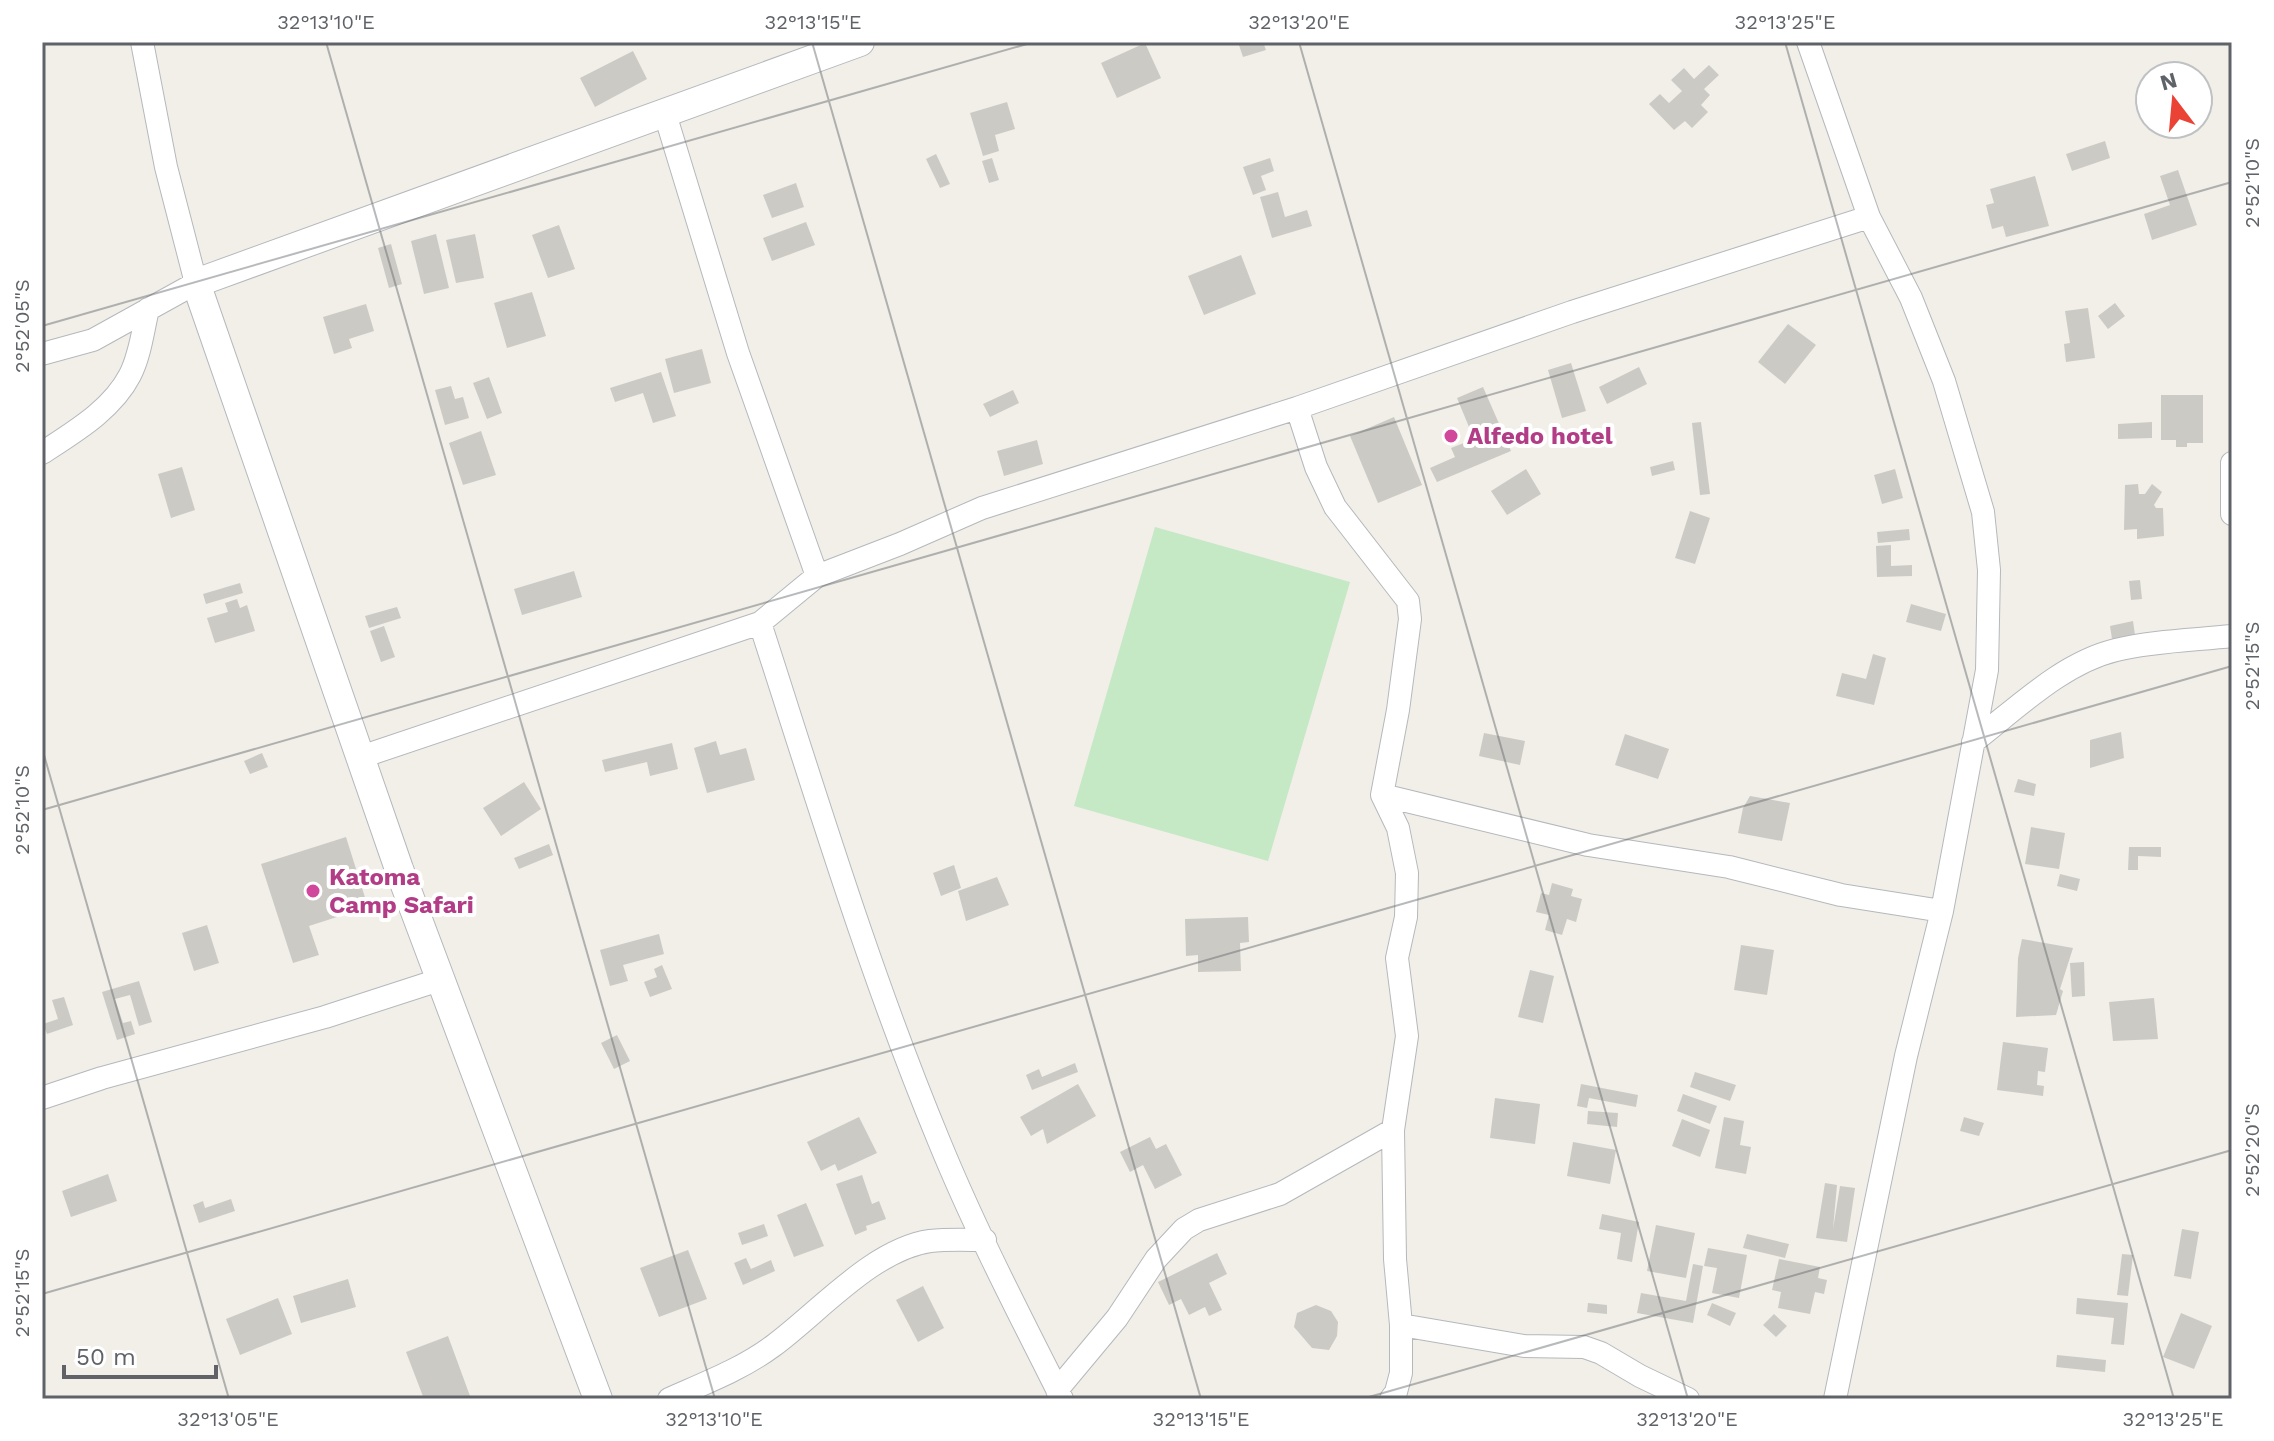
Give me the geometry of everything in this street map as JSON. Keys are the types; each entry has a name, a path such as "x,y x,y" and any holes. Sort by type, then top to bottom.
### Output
{"street":[{"path":"142,42 166,167 196,283 439,980 598,1399"},
{"path":"42,354 93,340 196,283 860,42"},
{"path":"1808,42 1869,217 1911,298 1944,381 1983,512 1989,570 1987,670 1942,911 1906,1056 1835,1399"},
{"path":"665,114 738,353 817,576"},
{"path":"361,757 760,623 817,576 982,508 1297,408 1572,312 1869,217"},
{"path":"42,453 79,429 122,388 134,366 148,309"},
{"path":"1297,408 1324,488 1335,507 1408,601 1410,619 1398,710 1382,795 1398,828 1407,873 1406,917 1397,958 1407,1036 1393,1130 1401,1373 1391,1399"},
{"path":"2232,463 2232,514"},
{"path":"760,623 880,983 939,1142 1007,1293 1059,1394 1117,1318 1156,1259 1184,1229 1199,1220 1280,1194 1393,1130"},
{"path":"1973,742 2030,697 2097,656 2118,649 2232,636"},
{"path":"1382,795 1588,845 1729,867 1841,895 1942,911"},
{"path":"42,1098 102,1078 325,1017 439,980"},
{"path":"669,1399 729,1373 762,1353 845,1286 899,1251 929,1241 985,1240"},
{"path":"1401,1325 1524,1346 1584,1347 1688,1399"}],"green space":[{"path":"1155,527 1350,582 1268,861 1074,806"}],"building":[{"path":"1238,42 1263,42 1266,50 1243,57"},
{"path":"1145,43 1161,78 1117,98 1101,63"},
{"path":"633,51 647,79 595,107 580,78"},
{"path":"1709,65 1719,75 1704,89 1710,95 1701,105 1708,112 1692,128 1685,121 1674,130 1649,104 1660,94 1669,103 1682,91 1671,80 1684,68 1694,79"},
{"path":"1007,102 1015,129 995,135 999,151 983,156 970,113"},
{"path":"2105,141 2110,158 2072,171 2066,154"},
{"path":"936,154 950,184 940,188 926,159"},
{"path":"992,158 999,180 989,183 982,161"},
{"path":"1270,158 1274,171 1261,176 1266,190 1253,195 1243,167"},
{"path":"2178,170 2197,225 2152,240 2144,214 2170,205 2160,176"},
{"path":"2035,176 2049,226 2006,237 2003,226 1992,229 1986,205 1994,203 1990,189"},
{"path":"796,183 804,207 772,218 763,195"},
{"path":"1278,192 1285,217 1307,210 1312,226 1272,238 1260,197"},
{"path":"806,222 815,245 772,261 763,238"},
{"path":"559,225 575,269 548,278 532,235"},
{"path":"436,234 449,288 424,294 411,241"},
{"path":"475,234 484,278 456,283 446,240"},
{"path":"391,244 402,284 389,288 378,248"},
{"path":"1241,255 1256,294 1204,315 1188,276"},
{"path":"532,292 546,336 507,348 494,303"},
{"path":"2115,303 2125,316 2108,329 2098,316"},
{"path":"366,304 374,331 349,339 352,348 334,354 323,317"},
{"path":"2088,308 2095,358 2066,362 2064,344 2070,343 2065,311"},
{"path":"1788,324 1816,345 1785,384 1758,362"},
{"path":"702,349 711,383 674,393 665,359"},
{"path":"1571,363 1586,411 1562,418 1548,370"},
{"path":"1639,367 1647,384 1607,404 1599,387"},
{"path":"661,372 676,416 653,423 643,393 615,402 610,388"},
{"path":"489,377 502,413 487,419 473,383"},
{"path":"451,386 455,399 463,397 469,418 445,425 435,390"},
{"path":"1483,387 1511,451 1437,482 1430,468 1455,457 1451,448 1474,439 1457,398"},
{"path":"1013,390 1019,403 990,417 983,404"},
{"path":"2161,395 2203,395 2203,443 2176,447 2176,440 2161,440"},
{"path":"1394,417 1422,485 1378,503 1350,436"},
{"path":"1701,422 1710,494 1700,495 1692,423"},
{"path":"2152,422 2152,438 2118,439 2118,424"},
{"path":"481,431 496,475 463,485 449,443"},
{"path":"1037,440 1043,464 1004,476 997,451"},
{"path":"1673,461 1675,470 1652,476 1650,467"},
{"path":"182,467 195,510 171,518 158,474"},
{"path":"1526,469 1541,494 1507,515 1491,491"},
{"path":"1895,469 1903,498 1882,504 1874,475"},
{"path":"2138,484 2139,494 2145,494 2152,484 2162,492 2154,505 2163,508 2164,536 2137,539 2137,529 2124,530 2125,485"},
{"path":"1690,511 1710,518 1695,564 1675,558"},
{"path":"1909,529 1910,540 1878,543 1877,532"},
{"path":"1891,545 1891,566 1912,565 1912,576 1877,577 1876,546"},
{"path":"574,571 582,597 522,615 514,589"},
{"path":"2140,580 2142,599 2131,600 2129,581"},
{"path":"240,583 243,593 206,604 203,594"},
{"path":"237,599 240,608 247,605 255,631 215,643 207,618 228,612 225,603"},
{"path":"1911,604 1946,614 1941,631 1906,622"},
{"path":"397,607 401,618 369,628 365,616"},
{"path":"2133,621 2135,635 2112,639 2110,626"},
{"path":"384,626 395,657 381,662 370,631"},
{"path":"1873,654 1886,658 1874,705 1836,696 1842,673 1866,679"},
{"path":"2121,732 2124,758 2090,768 2090,740"},
{"path":"1484,733 1525,741 1520,765 1479,756"},
{"path":"1625,734 1669,749 1658,779 1615,765"},
{"path":"716,741 720,755 746,748 755,780 707,793 694,748"},
{"path":"672,743 678,769 650,776 647,762 605,772 602,760"},
{"path":"262,753 268,767 250,774 244,761"},
{"path":"2018,779 2036,784 2034,796 2014,792"},
{"path":"524,782 541,809 501,836 483,808"},
{"path":"1750,796 1790,803 1782,841 1738,833 1743,808"},
{"path":"2031,827 2065,833 2059,869 2025,864"},
{"path":"346,837 368,907 309,926 319,955 293,963 261,864"},
{"path":"549,844 553,855 519,869 514,858"},
{"path":"2129,847 2161,847 2161,857 2138,856 2138,870 2128,870"},
{"path":"954,865 961,888 941,896 933,873"},
{"path":"2060,874 2080,879 2077,891 2057,886"},
{"path":"997,877 1009,905 966,921 958,891"},
{"path":"1552,883 1573,889 1571,896 1582,899 1576,922 1567,919 1562,935 1545,930 1549,915 1536,912 1541,893 1549,895"},
{"path":"1248,917 1249,942 1240,943 1241,971 1198,972 1198,955 1186,956 1185,919"},
{"path":"207,925 219,963 194,971 182,933"},
{"path":"659,934 664,954 623,965 628,981 610,986 600,950"},
{"path":"2022,939 2073,948 2060,989 2063,991 2056,1015 2016,1017 2018,958"},
{"path":"1741,945 1774,950 1767,995 1734,990"},
{"path":"2084,962 2085,996 2072,997 2070,963"},
{"path":"662,965 672,989 650,997 644,982 657,977 654,969"},
{"path":"1530,970 1554,976 1543,1023 1518,1017"},
{"path":"139,981 152,1022 139,1026 130,995 115,999 123,1023 131,1021 135,1034 117,1040 102,992"},
{"path":"64,997 73,1025 47,1034 43,1024 58,1019 52,1000"},
{"path":"2154,998 2158,1039 2113,1041 2109,1002"},
{"path":"617,1035 630,1061 614,1069 601,1043"},
{"path":"2003,1042 2048,1048 2045,1072 2038,1071 2037,1085 2044,1086 2043,1096 1997,1090"},
{"path":"1075,1063 1078,1072 1032,1090 1026,1075 1039,1069 1042,1077"},
{"path":"1695,1072 1736,1085 1730,1101 1690,1087"},
{"path":"1078,1084 1096,1116 1047,1144 1043,1129 1031,1136 1020,1117"},
{"path":"1581,1084 1638,1095 1636,1107 1589,1098 1587,1108 1577,1106"},
{"path":"1683,1094 1717,1106 1710,1124 1677,1111"},
{"path":"1495,1098 1540,1104 1535,1144 1490,1138"},
{"path":"1588,1111 1618,1113 1617,1127 1587,1124"},
{"path":"859,1117 877,1153 838,1171 835,1164 821,1171 807,1142"},
{"path":"1724,1117 1744,1121 1740,1145 1751,1147 1746,1174 1715,1168"},
{"path":"1964,1117 1984,1123 1979,1136 1960,1131"},
{"path":"1682,1119 1710,1130 1700,1157 1672,1146"},
{"path":"1150,1137 1156,1149 1166,1144 1182,1175 1155,1189 1143,1165 1130,1172 1120,1152"},
{"path":"1573,1142 1616,1150 1610,1184 1567,1176"},
{"path":"108,1174 117,1201 71,1217 62,1191"},
{"path":"862,1175 872,1204 879,1201 886,1219 866,1226 867,1230 855,1235 836,1184"},
{"path":"1825,1183 1837,1185 1833,1229 1840,1186 1855,1188 1847,1242 1816,1238"},
{"path":"231,1199 235,1211 199,1223 193,1205 203,1201 205,1208"},
{"path":"806,1203 824,1246 794,1257 777,1215"},
{"path":"1602,1214 1639,1222 1632,1262 1617,1259 1621,1233 1599,1229"},
{"path":"764,1224 768,1236 742,1245 738,1233"},
{"path":"1656,1225 1695,1233 1686,1278 1647,1271"},
{"path":"2182,1229 2199,1232 2191,1279 2174,1276"},
{"path":"1747,1234 1789,1244 1785,1258 1743,1248"},
{"path":"1708,1248 1747,1255 1739,1298 1712,1293 1717,1268 1704,1266"},
{"path":"688,1250 707,1299 659,1317 640,1268"},
{"path":"1217,1253 1227,1274 1209,1283 1222,1310 1209,1316 1205,1307 1189,1315 1181,1299 1169,1305 1158,1282"},
{"path":"2122,1254 2133,1255 2128,1296 2117,1295"},
{"path":"746,1258 751,1269 771,1260 775,1271 743,1285 734,1263"},
{"path":"1779,1259 1820,1267 1818,1278 1827,1280 1824,1294 1815,1292 1810,1314 1778,1308 1781,1292 1772,1290"},
{"path":"1693,1264 1703,1266 1693,1323 1637,1313 1641,1293 1686,1301"},
{"path":"348,1279 356,1307 301,1323 293,1296"},
{"path":"923,1286 944,1328 918,1342 896,1300"},
{"path":"278,1298 292,1334 240,1355 226,1319"},
{"path":"2077,1298 2128,1303 2124,1345 2111,1344 2114,1318 2076,1314"},
{"path":"1588,1303 1607,1305 1607,1314 1587,1312"},
{"path":"1712,1303 1736,1313 1730,1326 1707,1315"},
{"path":"1316,1305 1331,1311 1338,1322 1337,1336 1329,1350 1312,1348 1294,1327 1297,1313"},
{"path":"2181,1313 2212,1326 2194,1369 2163,1357"},
{"path":"1774,1314 1787,1326 1776,1337 1763,1325"},
{"path":"448,1336 470,1396 462,1399 424,1399 406,1352"},
{"path":"2057,1355 2106,1360 2105,1372 2056,1367"}],"place":[{"name":"Alfedo hotel","path":"1451,436"},
{"name":"Katoma Camp Safari","path":"313,891"}]}
